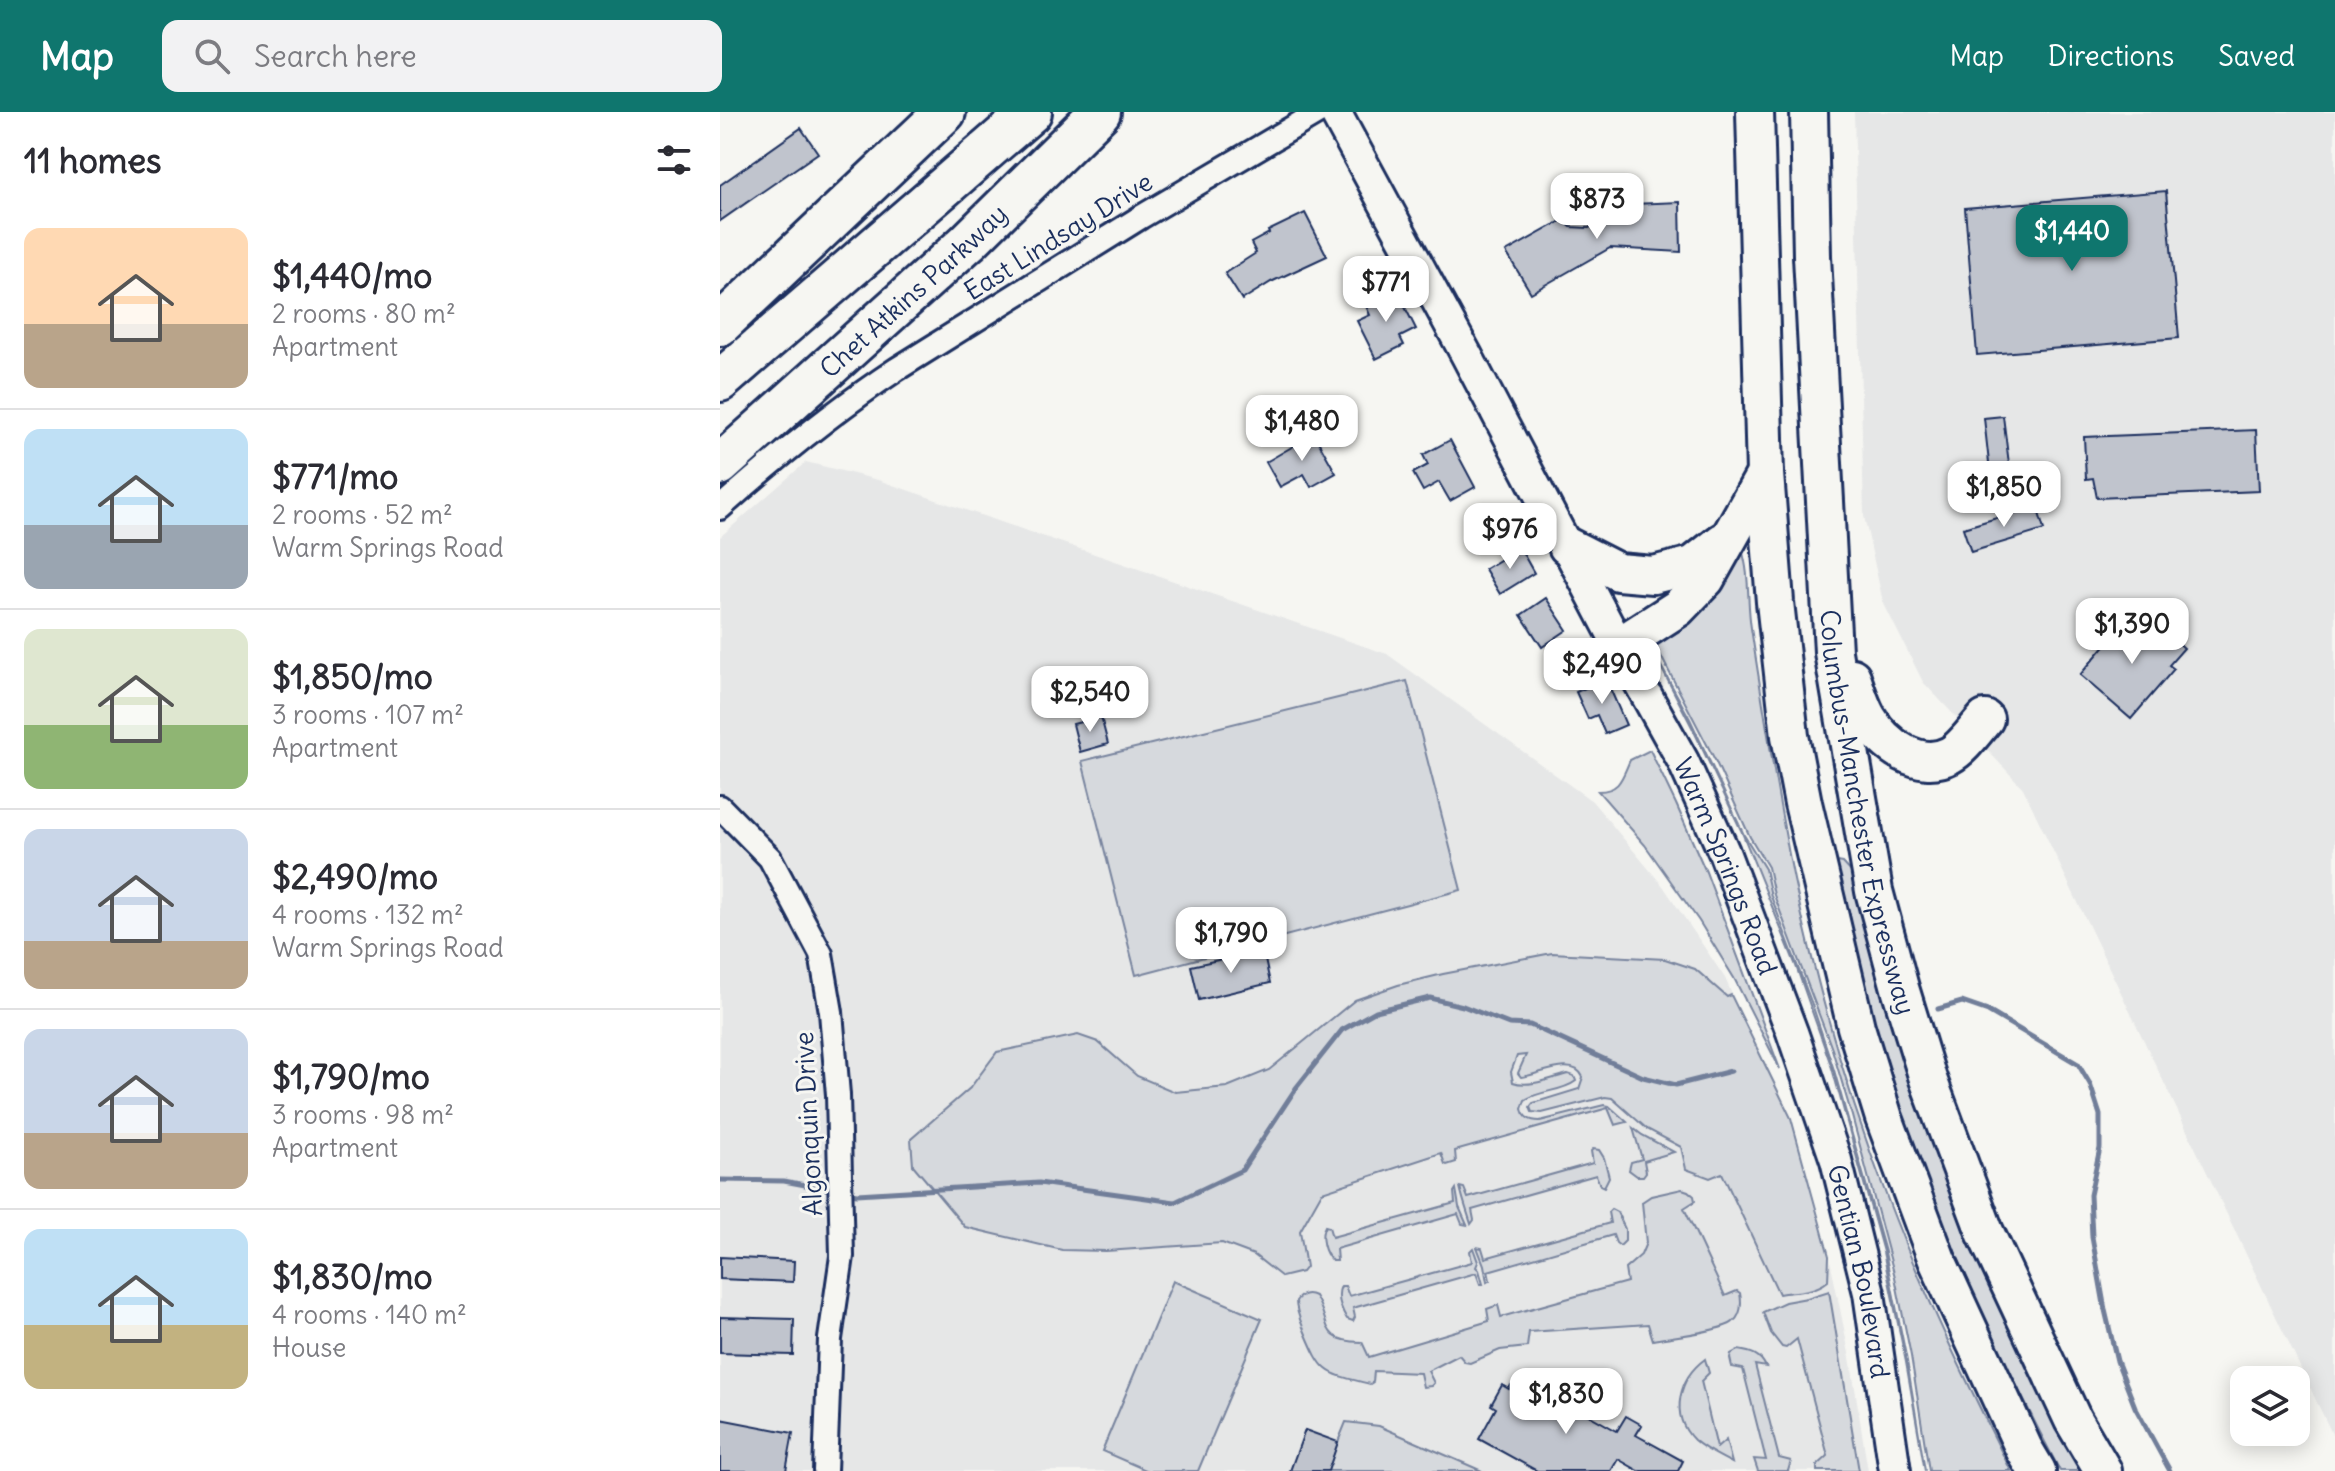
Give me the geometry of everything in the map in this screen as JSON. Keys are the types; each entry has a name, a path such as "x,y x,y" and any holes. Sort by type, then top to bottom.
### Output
{"highway":[{"path":"720,325 945,112"},
{"name":"Chet Atkins Parkway","path":"720,381 1031,112"},
{"name":"Chet Atkins Parkway","path":"720,465 968,242 1100,112"},
{"path":"1755,112 1765,474 1790,736 1823,893 1856,1027 1884,1118 1937,1260 2037,1471"},
{"name":"Columbus-Manchester Expressway","path":"1809,112 1812,256 1833,652 1868,861 1900,988 1928,1079 1985,1232 2073,1420 2103,1471"},
{"path":"1619,646 1678,608 1706,579 1765,474"},
{"path":"1567,546 1618,572 1653,575 1693,565 1730,536"},
{"path":"1830,603 1854,686 1867,717 1882,736 1906,755 1930,762 1953,754 1985,719"}],"main road":[{"name":"Warm Springs Road","path":"1335,112 1683,761 1724,852 1807,1077"},
{"name":"Gentian Boulevard","path":"1807,1077 1836,1160 1869,1293 1895,1471"}],"street":[{"name":"East Lindsay Drive","path":"720,508 767,466 871,386 1141,217 1319,112"},
{"name":"Algonquin Drive","path":"720,807 770,858 821,954 831,1012 838,1095 842,1256 830,1339 825,1471"}],"shaded area":[{"path":"1854,112 2335,112 2335,1440 2310,1388 2310,1366 2300,1366 2023,788 1923,682 1883,602 1864,516"},
{"path":"806,462 878,480 1387,654 1592,801 1663,886 1725,978 1782,1112 1829,1255 1851,1363 1868,1471 720,1471 720,537"},
{"path":"1742,550 1751,628 1794,880 1835,1042 1873,1161 1902,1235 1946,1337 2011,1471 1929,1471 1895,1277 1832,1049 1774,895 1768,867 1750,837 1715,760 1651,637"},
{"path":"1650,646 1690,719 1744,835 1765,869 1771,896 1834,1070 1885,1252 1925,1471 1883,1252 1832,1068 1796,966 1741,830"},
{"path":"1407,681 1461,890 1136,975 1082,761"},
{"path":"1650,750 1706,872 1780,1069 1734,978 1699,921 1645,845 1598,791 1616,786 1630,760"},
{"path":"1832,863 1843,863 1853,874 1898,1043 1948,1185 2001,1309 2080,1471 2060,1471 1978,1304 1930,1191 1871,1016"},
{"path":"1552,953 1665,959 1695,969 1727,997 1731,995 1791,1118 1829,1256 1828,1281 1810,1290 1779,1294 1722,1173 1710,1178 1686,1169 1681,1147 1647,1129 1612,1098 1605,1097 1542,1113 1532,1112 1530,1107 1533,1103 1579,1089 1583,1077 1578,1071 1564,1067 1521,1077 1518,1073 1526,1055 1517,1056 1511,1072 1513,1082 1533,1083 1568,1074 1574,1076 1576,1081 1525,1100 1522,1109 1528,1118 1540,1121 1604,1105 1627,1122 1615,1125 1608,1108 1455,1151 1456,1162 1447,1165 1441,1153 1322,1192 1300,1231 1306,1267 1302,1272 1282,1277 1254,1255 1222,1243 1106,1251 1062,1250 965,1227 913,1165 911,1139 970,1088 997,1052 1078,1035 1098,1042 1137,1076 1175,1092 1227,1087 1269,1070 1355,1000 1443,974"},
{"path":"1633,1128 1674,1152 1644,1161 1646,1172 1643,1176 1629,1170 1631,1162 1642,1159"},
{"path":"1593,1149 1599,1150 1604,1158 1609,1177 1604,1187 1596,1175 1472,1210 1474,1220 1471,1224 1460,1187 1464,1188 1468,1198 1593,1163"},
{"path":"1456,1189 1467,1225 1462,1224 1458,1214 1336,1249 1337,1261 1332,1261 1327,1254 1322,1239 1325,1226 1329,1227 1332,1237 1455,1203"},
{"path":"1682,1189 1694,1196 1695,1201 1684,1208 1725,1296 1737,1291 1740,1293 1740,1313 1733,1322 1719,1328 1653,1340 1648,1324 1529,1332 1527,1347 1500,1350 1470,1363 1459,1355 1428,1371 1434,1383 1423,1387 1420,1373 1374,1371 1370,1384 1334,1374 1316,1357 1299,1317 1296,1301 1304,1294 1315,1296 1332,1334 1348,1341 1362,1342 1369,1357 1489,1321 1487,1309 1498,1305 1501,1317 1627,1282 1625,1269 1641,1255 1646,1243 1642,1202 1651,1196"},
{"path":"1611,1209 1617,1212 1625,1229 1625,1241 1620,1246 1613,1235 1488,1271 1490,1280 1487,1282 1477,1247 1482,1248 1485,1258 1610,1223 1608,1212"},
{"path":"1473,1248 1483,1284 1480,1284 1476,1273 1353,1308 1353,1321 1347,1319 1339,1298 1341,1286 1345,1286 1349,1296 1472,1262 1470,1251"},
{"path":"1173,1281 1262,1319 1198,1471 1148,1471 1102,1451"},
{"path":"1829,1291 1859,1471 1817,1471 1817,1466 1828,1456 1797,1339 1786,1348 1782,1347 1771,1333 1763,1312 1785,1302"},
{"path":"1738,1350 1755,1354 1766,1367 1755,1365 1779,1458 1791,1461 1788,1471 1758,1471 1754,1459 1766,1460 1743,1369 1732,1367 1731,1354"},
{"path":"1705,1359 1709,1373 1701,1381 1717,1448 1726,1440 1732,1463 1694,1440 1682,1419 1680,1397 1684,1386"},
{"path":"1346,1422 1379,1426 1482,1471 1326,1471"}],"building":[{"path":"801,128 818,153 720,221 720,185"},
{"path":"2166,191 2179,338 1977,355 1965,208"},
{"path":"1680,202 1681,252 1610,248 1531,293 1506,252 1563,220 1571,227 1589,228 1601,219 1608,205"},
{"path":"1305,213 1327,256 1271,282 1242,300 1225,273 1256,253 1251,243"},
{"path":"1396,289 1416,329 1400,337 1404,345 1376,359 1357,321 1370,315 1365,304"},
{"path":"2003,416 2012,488 1992,490 1984,418"},
{"path":"2256,430 2259,491 2097,498 2093,478 2086,479 2084,437"},
{"path":"1314,434 1336,473 1311,487 1304,474 1280,487 1266,462"},
{"path":"1450,440 1475,487 1450,501 1439,482 1423,491 1413,473 1428,465 1423,455"},
{"path":"2037,506 2044,530 1971,552 1963,528"},
{"path":"1520,548 1534,573 1500,594 1485,569"},
{"path":"1546,598 1567,630 1542,647 1521,615"},
{"path":"2129,617 2153,638 2162,628 2184,648 2169,665 2174,669 2131,719 2080,675"},
{"path":"1606,679 1626,725 1605,734 1597,715 1588,719 1576,692"},
{"path":"1101,717 1108,744 1080,752 1073,724"},
{"path":"1263,950 1270,983 1199,1000 1191,966"},
{"path":"720,1257 794,1261 793,1282 720,1279"},
{"path":"720,1317 794,1319 793,1355 720,1353"},
{"path":"1530,1382 1617,1431 1626,1416 1642,1425 1636,1435 1683,1461 1678,1471 1639,1471 1618,1459 1611,1471 1537,1471 1479,1439 1496,1408 1491,1405 1502,1385 1509,1389 1511,1385 1524,1392"},
{"path":"720,1419 793,1433 786,1471 720,1471"},
{"path":"1305,1430 1338,1442 1328,1471 1290,1471"}],"waterway":[{"path":"846,1192 857,1194 1039,1183 1175,1202 1242,1170 1296,1088 1342,1030 1376,1011 1430,998 1463,1006 1509,1024 1530,1025 1643,1077 1676,1085 1731,1071"},
{"path":"1938,1009 1962,1002 1988,1011 2078,1064 2090,1084 2100,1115 2100,1148 2090,1195 2092,1237 2105,1310 2117,1361 2135,1407 2170,1471"},
{"path":"720,1180 784,1181 832,1190"}]}
